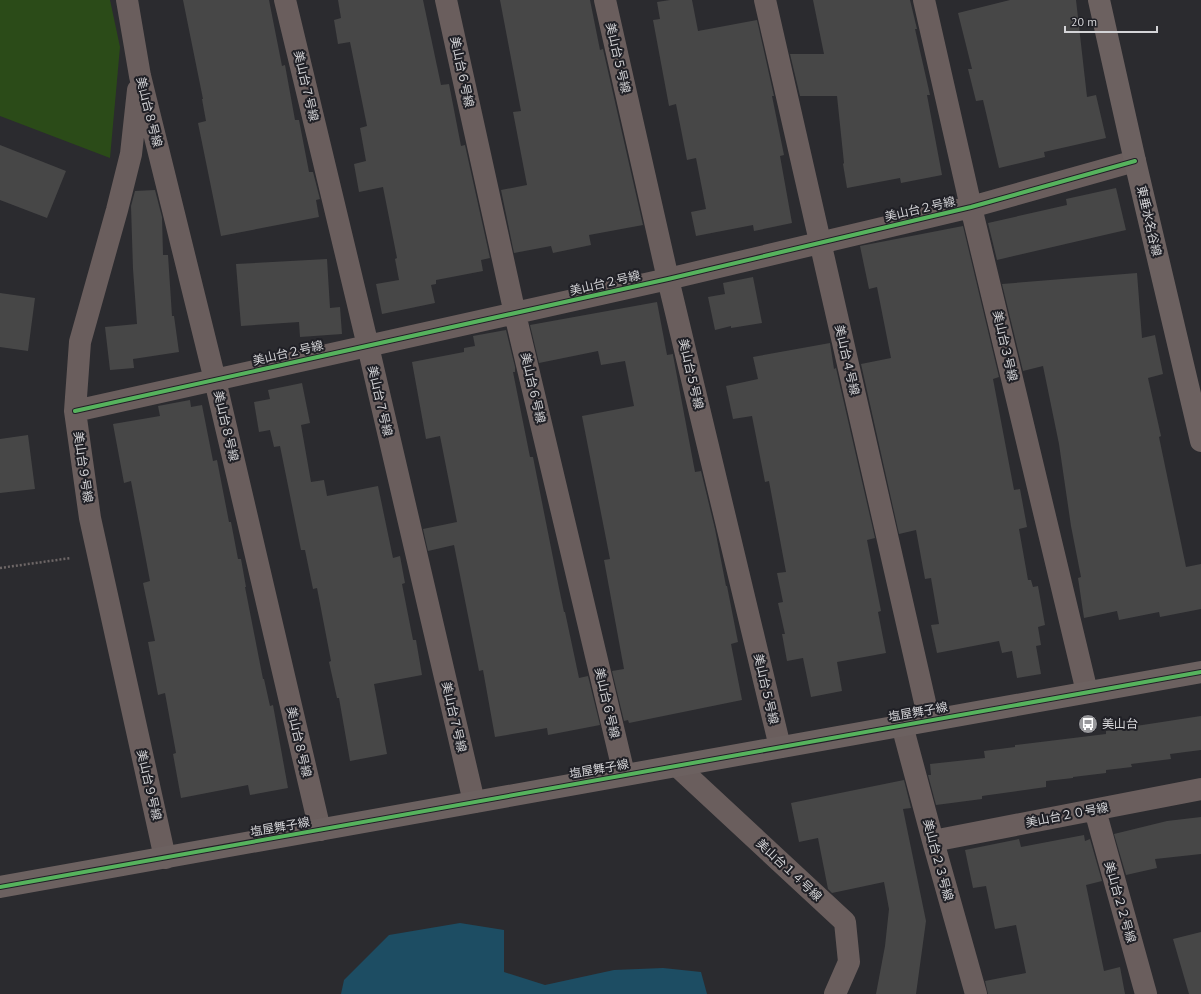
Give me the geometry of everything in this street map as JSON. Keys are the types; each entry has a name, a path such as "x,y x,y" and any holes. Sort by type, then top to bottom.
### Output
{"street":[{"name":"美山台８号線","path":"127,0 140,76 215,380 320,830"},
{"name":"美山台７号線","path":"286,0 474,802"},
{"name":"美山台６号線","path":"446,0 515,314 624,774"},
{"name":"美山台５号線","path":"605,0 668,280 780,747"},
{"name":"美山台４号線","path":"765,0 929,720"},
{"name":"美山台３号線","path":"924,0 971,207 1087,692"},
{"name":"東垂水名谷線","path":"1099,0 1135,161 1201,441"},
{"name":"美山台９号線","path":"140,76 131,154 80,342 75,411 90,518 166,858"},
{"name":"美山台２号線","path":"75,411 668,280 971,207 1135,161"},
{"name":"塩屋舞子線","path":"0,886 166,858 624,774 677,766 1201,672"},
{"name":"美山台２３号線","path":"902,725 976,994"},
{"name":"美山台１４号線","path":"677,766 845,922 849,962 835,994"},
{"name":"美山台２０号線","path":"933,841 1201,789"},
{"name":"美山台２２号線","path":"1095,810 1146,994"}],"path":[{"path":"0,568 98,554"}],"green space":[{"path":"0,0 110,0 120,47 110,158 0,116"}],"water":[{"path":"460,923 504,930 504,972 545,985 614,970 663,968 701,972 707,994 341,994 344,980 389,935"}],"building":[{"path":"183,0 269,0 282,66 285,65 295,120 299,120 309,172 313,172 320,199 316,200 319,217 221,236 198,123 206,121"},
{"path":"338,0 423,0 441,85 449,84 461,146 465,145 490,258 481,260 483,271 436,280 436,284 431,285 435,303 382,314 376,284 399,280 395,259 397,258 383,187 359,192 354,164 366,161 360,128 367,126 350,42 338,44 334,20 341,18"},
{"path":"500,0 590,0 600,50 603,49 643,225 589,235 591,245 553,253 551,246 514,253 501,190 527,185 513,112 521,111"},
{"path":"670,0 692,0 698,31 757,20 774,96 772,96 784,155 780,156 792,223 754,231 753,225 696,236 691,212 706,209 696,158 687,160 676,104 669,106 653,20 660,19 657,2"},
{"path":"813,0 910,0 930,95 927,95 942,175 901,183 900,178 847,188 843,164 837,96 800,96 790,54 824,54"},
{"path":"1010,0 1076,0 1087,97 1096,95 1106,138 1044,152 1045,157 999,168 983,100 976,101 968,69 972,69 958,13"},
{"path":"0,145 66,171 47,218 0,200"},
{"path":"1116,188 1126,230 997,260 988,223 1067,205 1066,199"},
{"path":"155,190 162,217 163,255 168,255 172,316 174,316 179,352 133,359 134,368 110,370 105,327 137,324 133,269 131,206 135,191"},
{"path":"963,226 999,377 993,379 1014,490 1020,489 1027,527 1019,529 1028,580 1031,580 1033,587 1038,586 1045,625 1038,627 1041,645 1036,646 1041,674 1017,678 1012,651 1002,653 999,641 937,653 931,625 939,624 931,578 925,579 916,530 899,534 861,364 891,358 877,287 869,289 860,246"},
{"path":"327,259 330,308 340,307 342,334 300,337 299,322 241,326 236,264"},
{"path":"1137,273 1142,338 1155,335 1163,374 1148,378 1161,436 1159,437 1186,567 1201,564 1201,609 1160,617 1159,612 1119,620 1117,611 1084,618 1078,578 1081,577 1071,526 1059,444 1043,366 1023,371 1002,284"},
{"path":"753,277 762,323 731,328 731,326 715,330 708,297 725,294 723,283"},
{"path":"0,293 35,298 28,351 0,347"},
{"path":"657,302 667,355 673,354 695,472 701,471 715,529 738,642 731,644 742,700 629,723 628,720 624,721 612,671 624,669 604,560 610,559 582,416 634,406 625,361 601,365 598,351 539,363 530,325"},
{"path":"506,330 515,367 515,372 513,372 530,457 533,457 559,588 579,678 588,676 600,725 548,735 547,728 495,737 483,670 479,671 454,545 428,551 423,529 457,522 440,436 426,439 412,362 464,352 464,348 475,346 473,336"},
{"path":"830,343 834,369 836,368 875,538 867,540 881,611 878,612 886,653 837,662 842,691 811,697 803,658 787,661 782,634 785,634 778,603 783,602 777,573 786,572 769,481 765,482 752,416 733,419 726,386 758,379 753,357"},
{"path":"302,383 310,423 301,425 311,482 324,480 327,496 378,486 393,558 400,556 405,583 402,584 413,640 416,640 422,675 374,684 387,754 350,761 339,698 337,698 329,662 331,661 317,588 313,589 305,550 301,550 280,446 274,447 270,430 259,432 254,402 270,399 268,390"},
{"path":"190,400 191,407 202,405 213,461 217,460 229,522 231,522 238,559 241,559 263,679 270,706 273,705 288,788 250,795 248,785 181,798 173,754 176,753 165,693 158,695 148,642 155,641 143,583 150,581 131,481 124,483 113,424 160,416 158,406"},
{"path":"28,435 35,489 0,493 0,439"},
{"path":"1201,716 1201,750 1170,754 1171,759 1131,764 1132,767 1106,770 1106,773 1046,781 1046,787 982,796 982,799 936,805 928,775 931,775 930,764 985,758 984,751 1015,747 1015,745 1106,734 1106,731"},
{"path":"904,780 911,808 903,809 926,921 916,994 876,994 885,946 889,909 884,882 832,893 828,889 818,838 799,842 791,803"},
{"path":"1201,817 1201,854 1155,859 1157,868 1126,875 1114,834 1167,821"},
{"path":"1084,835 1085,841 1090,839 1102,881 1086,885 1104,971 1120,967 1125,994 988,994 985,981 1026,973 1016,925 995,929 986,886 973,888 965,850 1019,839 1021,847"},
{"path":"1201,932 1201,994 1189,994 1173,939"}],"cycle path":[{"path":"75,411 668,279 971,207 1135,161"},
{"path":"0,887 1201,672"}],"place":[{"name":"美山台","path":"1088,724"}]}
